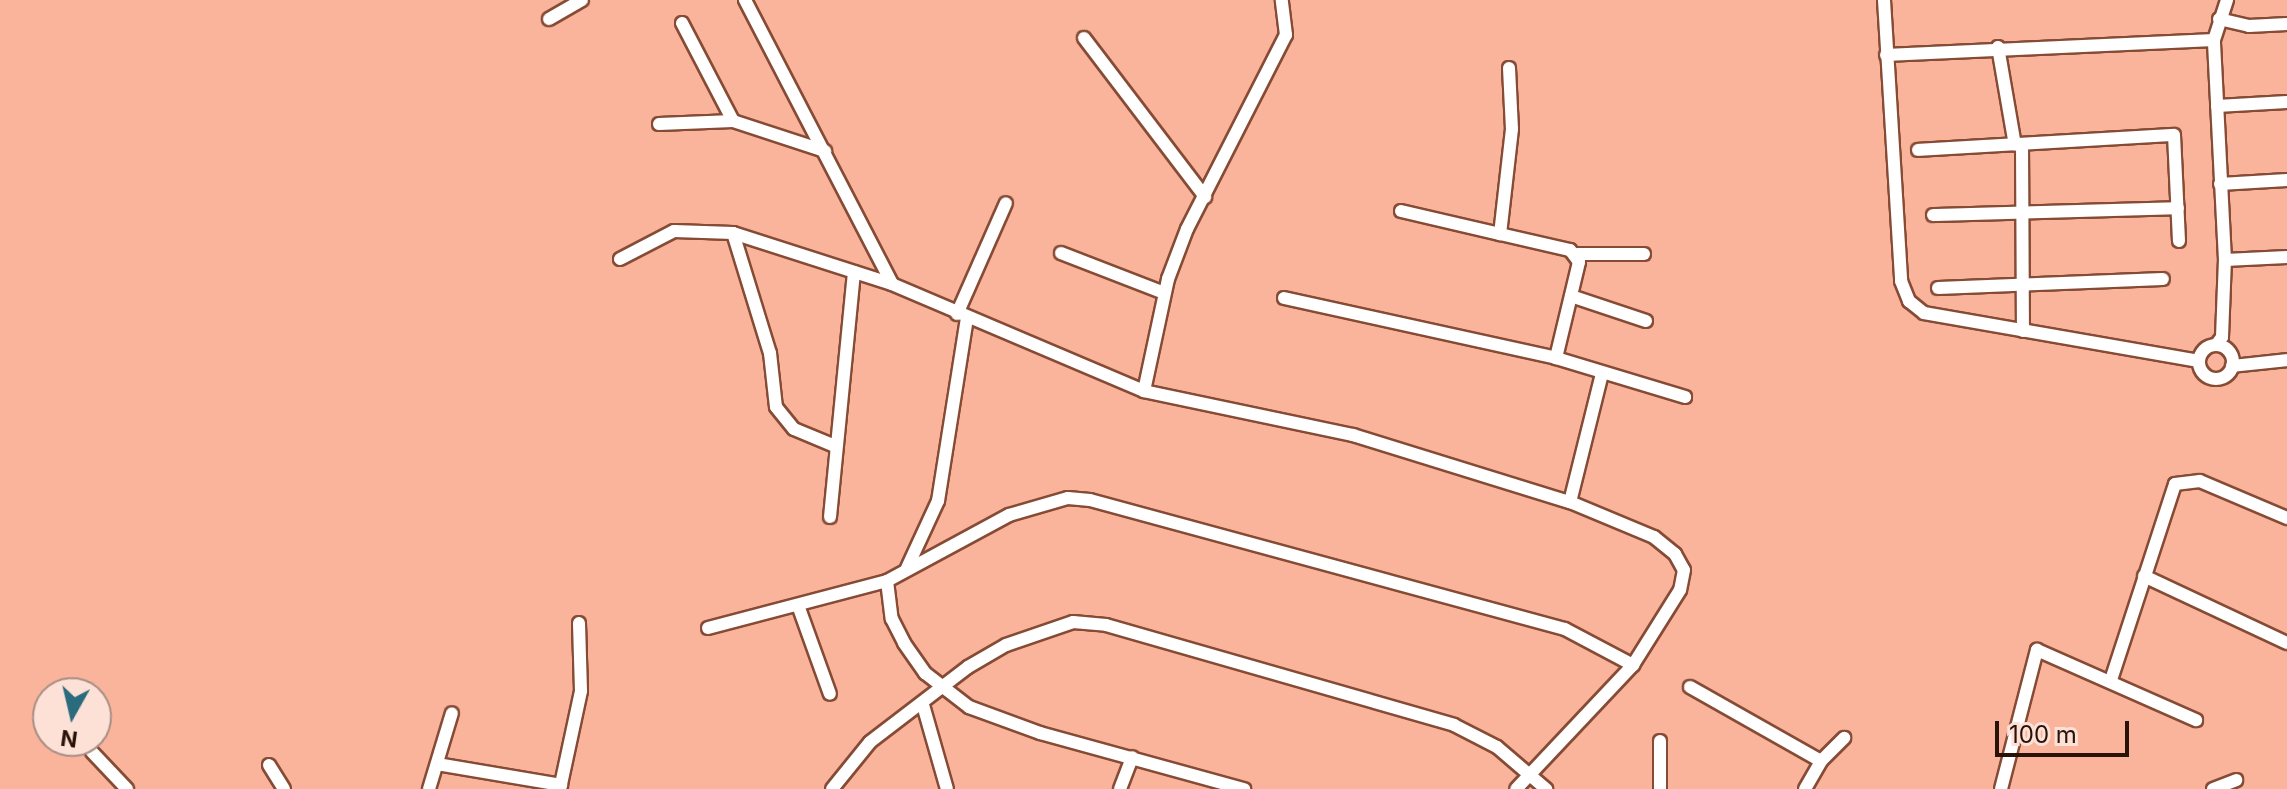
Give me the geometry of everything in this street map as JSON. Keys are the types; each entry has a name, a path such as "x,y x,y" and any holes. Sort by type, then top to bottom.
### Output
{"street":[{"path":"549,19 582,0"},
{"path":"745,0 892,284"},
{"path":"1144,391 1164,293 1187,229 1286,35 1282,0"},
{"path":"1884,0 1901,281 1909,301 1924,313 2199,361 2210,378 2223,377 2232,366 2287,360"},
{"path":"2199,361 2203,350 2216,345 2222,337 2225,260 2214,40 2227,0"},
{"path":"2219,19 2249,26 2287,24"},
{"path":"682,23 733,121"},
{"path":"1084,38 1205,197"},
{"path":"1886,55 1998,47 2214,40"},
{"path":"1998,47 2018,145 2023,213 2023,331"},
{"path":"1500,234 1512,129 1509,68"},
{"path":"2217,106 2287,102"},
{"path":"659,124 733,121 825,151"},
{"path":"1918,150 2174,135 2179,241"},
{"path":"2220,184 2287,180"},
{"path":"907,568 938,501 962,316 1006,203"},
{"path":"1933,215 2178,208"},
{"path":"1401,211 1577,254 1644,254"},
{"path":"620,259 674,231 733,233 892,284 1144,391 1353,435 1570,502 1654,537 1675,554 1684,570 1680,590 1633,665 1530,779 1516,789"},
{"path":"733,233 770,353 776,407 794,429 835,446"},
{"path":"1061,253 1164,293"},
{"path":"1556,358 1571,296 1577,254"},
{"path":"2225,260 2287,257"},
{"path":"830,517 854,272"},
{"path":"1938,288 2163,279"},
{"path":"1571,296 1646,321"},
{"path":"1284,298 1556,358 1685,397"},
{"path":"2216,345 2229,352 2232,366"},
{"path":"1570,502 1602,374"},
{"path":"2111,680 2175,484 2187,479 2287,518"},
{"path":"708,628 799,608 887,581 907,568 1040,503 1090,500 1565,629 1633,665"},
{"path":"2144,576 2287,643"},
{"path":"887,581 892,619 904,643 941,689 1007,723 1244,789"},
{"path":"799,608 830,694"},
{"path":"832,789 870,742 923,705 968,667 1029,636 1073,622 1106,625 1454,725 1497,747 1530,779 1546,789"},
{"path":"437,764 560,787 581,691 579,623"},
{"path":"2001,789 2037,650 2196,720"},
{"path":"1690,687 1821,761"},
{"path":"923,705 947,789"},
{"path":"429,789 452,713"},
{"path":"1805,789 1821,761 1844,738"},
{"path":"1660,741 1660,789"},
{"path":"97,757 127,789"},
{"path":"1120,789 1132,757"},
{"path":"269,765 284,789"},
{"path":"2213,789 2236,780"}]}
